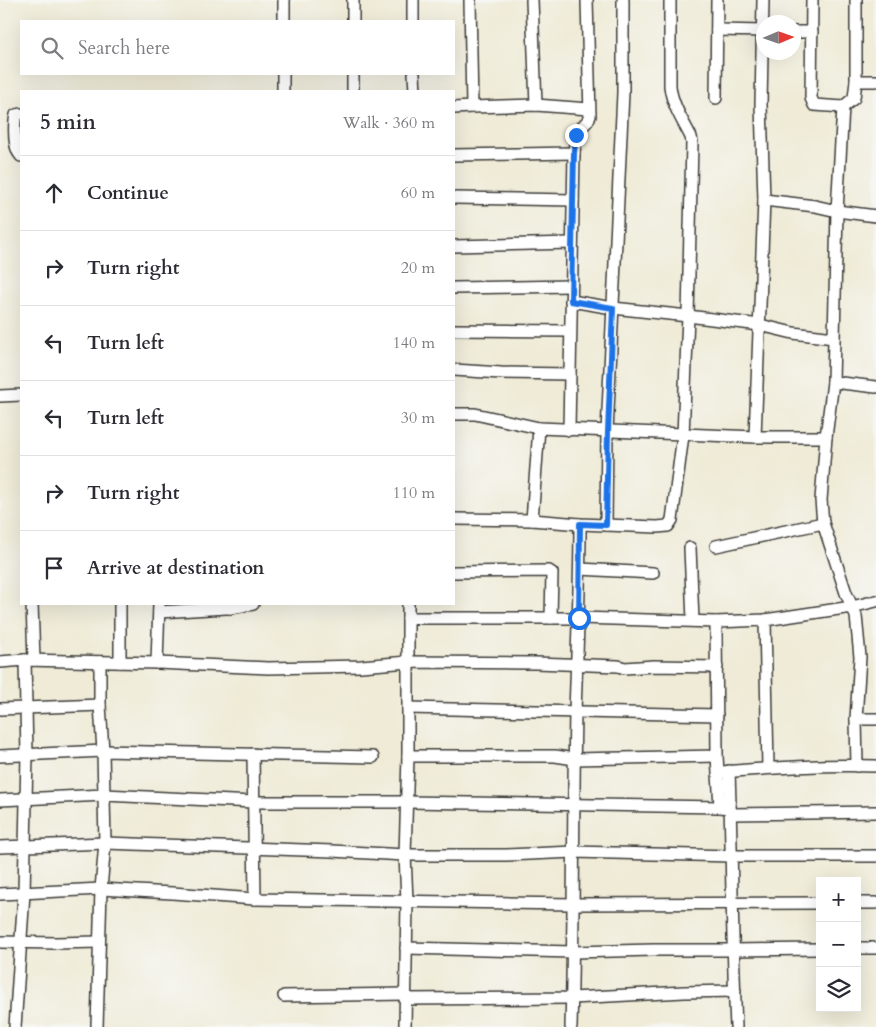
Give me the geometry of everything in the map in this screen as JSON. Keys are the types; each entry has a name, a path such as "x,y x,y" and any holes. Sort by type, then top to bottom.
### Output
{"street":[{"path":"284,0 284,20"},
{"path":"353,0 353,20"},
{"path":"413,0 413,20"},
{"path":"470,0 472,107"},
{"path":"532,0 536,105"},
{"path":"569,430 574,153 576,135 587,123 590,116 587,0"},
{"path":"606,525 608,432 623,93 623,0"},
{"path":"455,519 532,520 580,524 668,526 672,520 683,434 692,143 691,137 670,95 670,0"},
{"path":"716,98 717,0"},
{"path":"763,0 763,15"},
{"path":"812,0 811,98 814,105 843,107 854,98 856,81 856,0"},
{"path":"717,30 756,31"},
{"path":"801,32 812,32"},
{"path":"755,437 764,200 761,106 762,60"},
{"path":"283,75 283,90"},
{"path":"353,75 353,90"},
{"path":"414,75 414,90"},
{"path":"856,81 876,81"},
{"path":"455,108 536,105 589,109"},
{"path":"843,107 837,211 833,382 821,500 823,524 846,593 856,616 860,657 856,719 857,766"},
{"path":"20,114 16,115 14,120 17,150 20,155"},
{"path":"455,155 574,153"},
{"path":"455,198 573,200"},
{"path":"764,200 876,216"},
{"path":"455,246 572,244"},
{"path":"455,288 571,286"},
{"path":"571,301 613,308 760,325 793,333 834,338"},
{"path":"455,330 570,331"},
{"path":"455,370 570,374"},
{"path":"833,382 876,387"},
{"path":"0,396 20,394"},
{"path":"455,414 475,414 539,428 569,430 755,437 826,437"},
{"path":"532,520 539,428"},
{"path":"571,1027 574,759 580,524"},
{"path":"716,546 823,524"},
{"path":"690,548 693,621"},
{"path":"580,568 653,573"},
{"path":"455,572 549,571 552,573 551,618"},
{"path":"408,618 579,618 716,622 765,620 852,607 876,601"},
{"path":"15,1027 24,893 26,708 32,605"},
{"path":"120,605 120,662"},
{"path":"405,1027 408,605"},
{"path":"158,663 159,608 230,606"},
{"path":"765,620 768,768"},
{"path":"716,622 717,756 724,772 732,856 736,1027"},
{"path":"0,662 30,660 120,662 268,668 361,666 408,662 577,664 625,668 716,666"},
{"path":"97,1027 101,889 105,843 100,662"},
{"path":"0,709 100,705"},
{"path":"408,708 687,715 717,714"},
{"path":"856,719 876,719"},
{"path":"0,756 103,751 373,757"},
{"path":"253,754 255,899"},
{"path":"408,756 555,756 574,759 717,756"},
{"path":"724,772 768,768 876,766"},
{"path":"0,800 104,795 254,802 574,804 876,812"},
{"path":"0,847 105,843 332,851 405,856 574,852 732,856 876,856"},
{"path":"0,894 101,889 255,899 573,904 816,903"},
{"path":"861,903 876,903"},
{"path":"0,942 56,944 99,942"},
{"path":"406,948 573,952 816,949"},
{"path":"861,948 876,948"},
{"path":"284,996 572,998 735,991"}],"route":[{"path":"576,135 571,301 613,308 606,525 580,524 579,618"}]}
